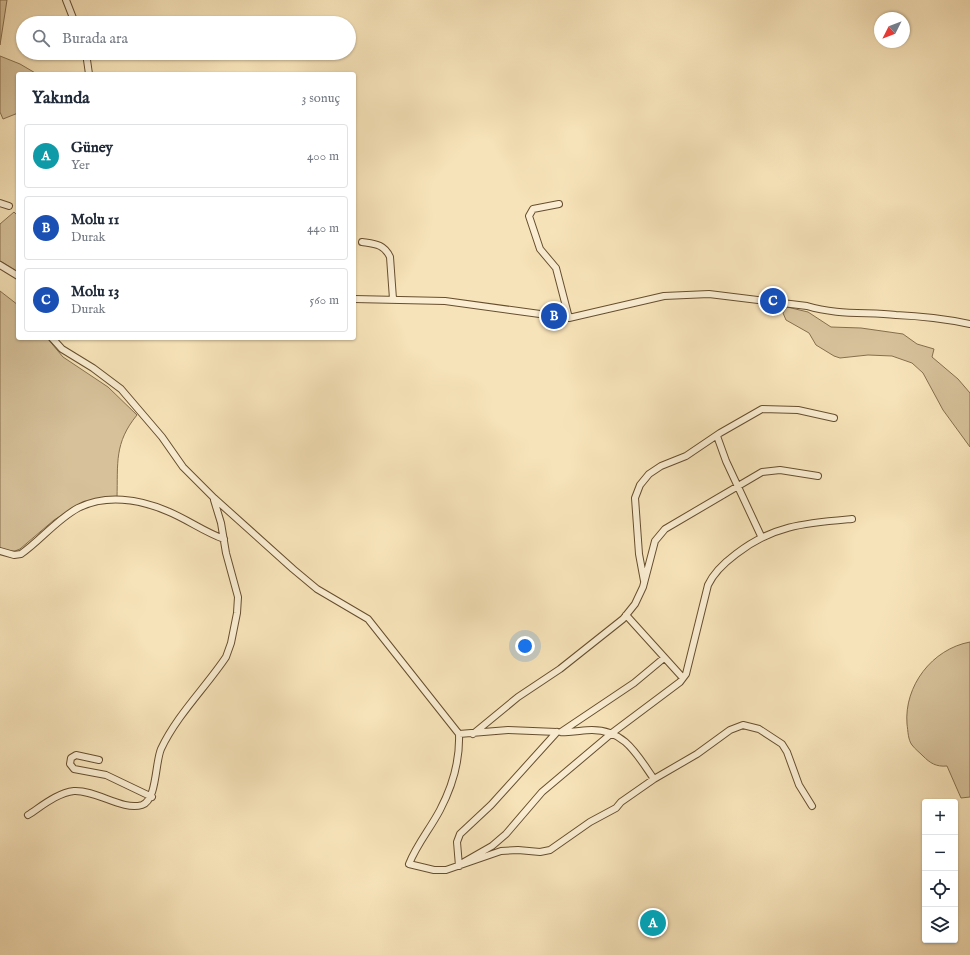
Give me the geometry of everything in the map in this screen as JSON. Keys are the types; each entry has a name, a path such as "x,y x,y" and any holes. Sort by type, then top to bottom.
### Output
{"street":[{"path":"66,0 72,16"},
{"path":"87,60 89,72"},
{"path":"0,203 9,206"},
{"path":"559,204 534,209 529,216 540,249 556,268 569,318"},
{"path":"362,242 379,245 390,257 393,299"},
{"path":"0,265 16,275"},
{"path":"356,299 445,301 569,318 664,296 710,294 808,306 823,310 896,315 970,324"},
{"path":"54,340 62,349 93,368 122,390 162,437 183,467 214,498 317,589 368,619 459,734 457,763 448,792 440,811 419,843 409,864 438,870 458,866 501,851 518,850 540,852 550,850 590,822 616,808 621,802 654,779 698,754 734,728 743,725 750,726 775,738 785,748 799,785 812,806"},
{"path":"644,582 638,543 635,498 644,479 655,470 686,456 754,412 766,408 807,411 834,418"},
{"path":"717,436 761,536"},
{"path":"473,734 518,697 551,676 610,631 626,615 636,604 644,582 654,544 662,531 758,474 771,470 785,470 818,476"},
{"path":"28,815 60,795 74,791 88,792 119,803 138,806 146,803 152,797 161,750 171,732 226,657 231,643 237,613 238,597 214,498"},
{"path":"0,552 14,555 21,554 56,523 78,508 98,501 119,499 166,510 210,534 224,539"},
{"path":"458,866 475,854 492,846 506,834 542,792 612,733 676,686 683,678 693,649 706,591 710,580 723,564 761,536 782,529 852,519"},
{"path":"626,615 683,678"},
{"path":"654,779 623,738 612,733 591,730 561,732 634,683 664,658"},
{"path":"458,866 456,842 460,834 491,805 557,732 508,730 459,734"},
{"path":"99,760 76,755 71,758 70,764 74,769 106,775 152,797"}],"shaded area":[{"path":"0,0 7,0 0,45"},
{"path":"0,56 20,64 34,72 16,72 16,114 3,119 0,112"},
{"path":"14,212 16,214 16,271 0,261 0,224"},
{"path":"0,291 16,303 16,340 49,340 63,357 108,387 137,415 124,435 121,444 118,464 117,498 67,512 54,520 20,549 15,551 0,551"},
{"path":"787,307 808,312 831,327 861,328 903,334 917,344 934,349 932,357 958,379 970,393 970,447 943,410 923,373 912,363 892,356 868,355 840,358 834,356 816,345 809,333 786,320 783,313"},
{"path":"970,642 970,797 961,798 947,766 940,766 931,763 911,743 908,735 907,710 910,696 923,671 944,652 956,646"}],"place":[{"name":"Molu 13","path":"773,301"},
{"name":"Molu 11","path":"554,316"},
{"name":"Güney","path":"653,923"}]}
